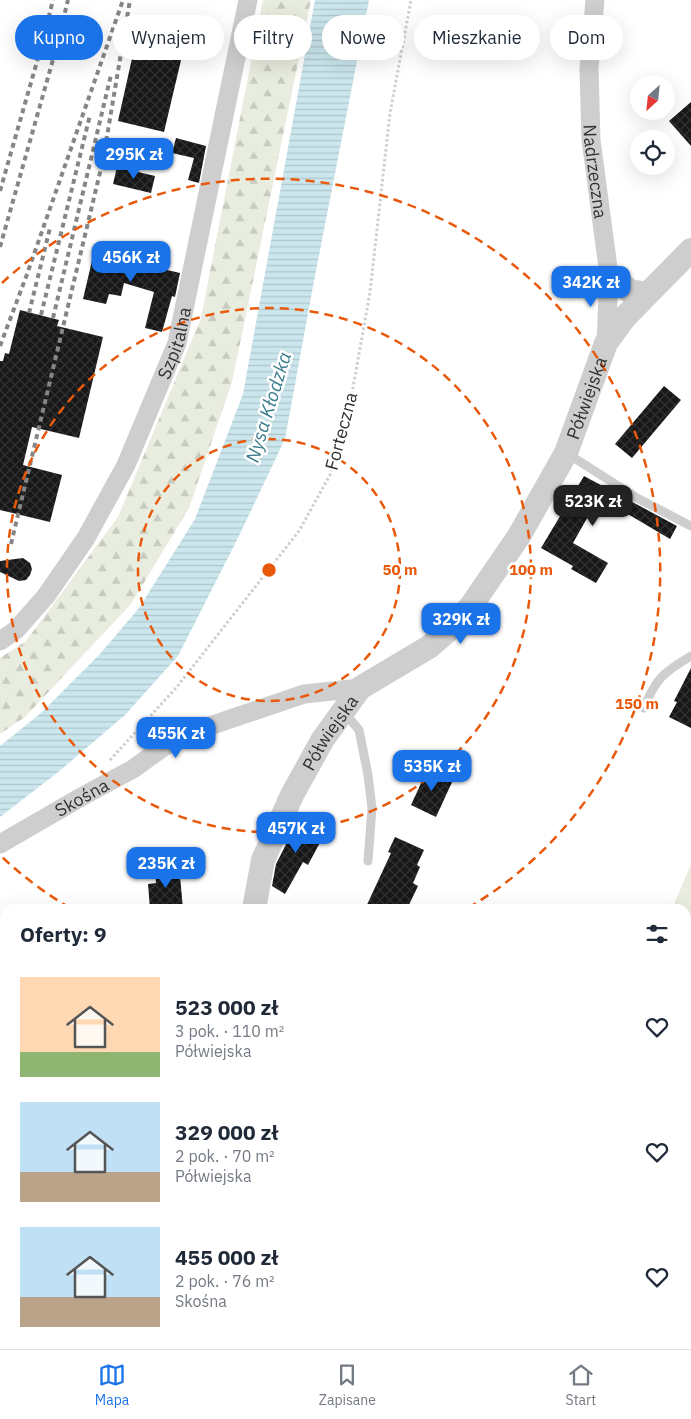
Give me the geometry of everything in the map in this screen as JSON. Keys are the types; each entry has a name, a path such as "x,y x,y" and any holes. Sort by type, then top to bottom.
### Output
{"street":[{"name":"Szpitalna","path":"0,641 16,630 46,596 86,538 126,465 177,343 248,0"},
{"name":"Nadrzeczna","path":"594,0 589,69 591,140 609,275 606,343"},
{"name":"Półwiejska","path":"255,904 263,860 292,795 323,739 360,688 430,647 471,606 519,536 566,452 606,343 625,317 691,250"},
{"path":"609,275 630,291 647,294"},
{"name":"Skośna","path":"0,844 133,769 169,743 189,732 304,694 360,688"}],"lane":[{"name":"Półwiejska","path":"566,452 637,498 691,526"},
{"path":"644,708 652,688 662,674 691,656"},
{"path":"344,711 359,730 368,775 372,808 368,861"}],"path":[{"name":"Forteczna","path":"97,788 112,756 176,688 298,531 330,475 351,399 370,292 390,113 411,0"}],"green space":[{"path":"263,0 311,0 308,15 260,15"},
{"path":"251,60 299,60 232,382 189,508 131,604 25,717 0,734 0,658 26,641 118,517 201,318"},
{"path":"691,864 691,904 674,904"}],"water":[{"name":"Nysa Kłodzka","path":"315,0 369,0 366,15 322,15 322,60 357,60 285,439 238,538 178,656 125,715 57,773 0,817 0,746 41,713 100,654 139,608 195,519 243,394 304,60 312,60 312,16"}],"building":[{"path":"132,60 181,60 164,132 118,121"},
{"path":"691,102 691,146 669,121 675,120 675,116"},
{"path":"176,138 206,146 199,183 188,180 194,158 172,153"},
{"path":"117,167 155,176 151,193 113,184"},
{"path":"95,248 130,256 129,261 180,273 175,297 172,296 162,332 145,328 154,292 124,283 121,296 109,294 106,304 83,299"},
{"path":"20,310 59,320 57,326 103,337 79,438 32,427 23,465 62,475 50,522 0,510 0,361 3,361 5,353 9,354"},
{"path":"664,386 681,400 632,458 615,444"},
{"path":"584,476 677,526 670,539 599,497 573,543 608,563 596,583 571,569 573,566 541,548"},
{"path":"23,558 30,563 32,569 26,580 19,581 0,572 0,561"},
{"path":"691,668 691,728 669,717 677,702 674,701"},
{"path":"428,768 453,780 436,817 411,805"},
{"path":"299,819 325,833 308,865 303,862 285,894 272,886 276,864"},
{"path":"395,837 424,850 417,865 420,867 413,883 418,886 409,904 367,904 391,853 388,852"},
{"path":"179,865 183,904 150,904 148,884 156,883 155,867"}],"railway":[{"path":"0,191 53,0"},
{"path":"0,247 68,0"},
{"path":"0,346 123,0"},
{"path":"11,544 103,160 130,0"},
{"path":"53,318 111,75"},
{"path":"41,315 90,115"},
{"path":"29,313 50,228"}]}
